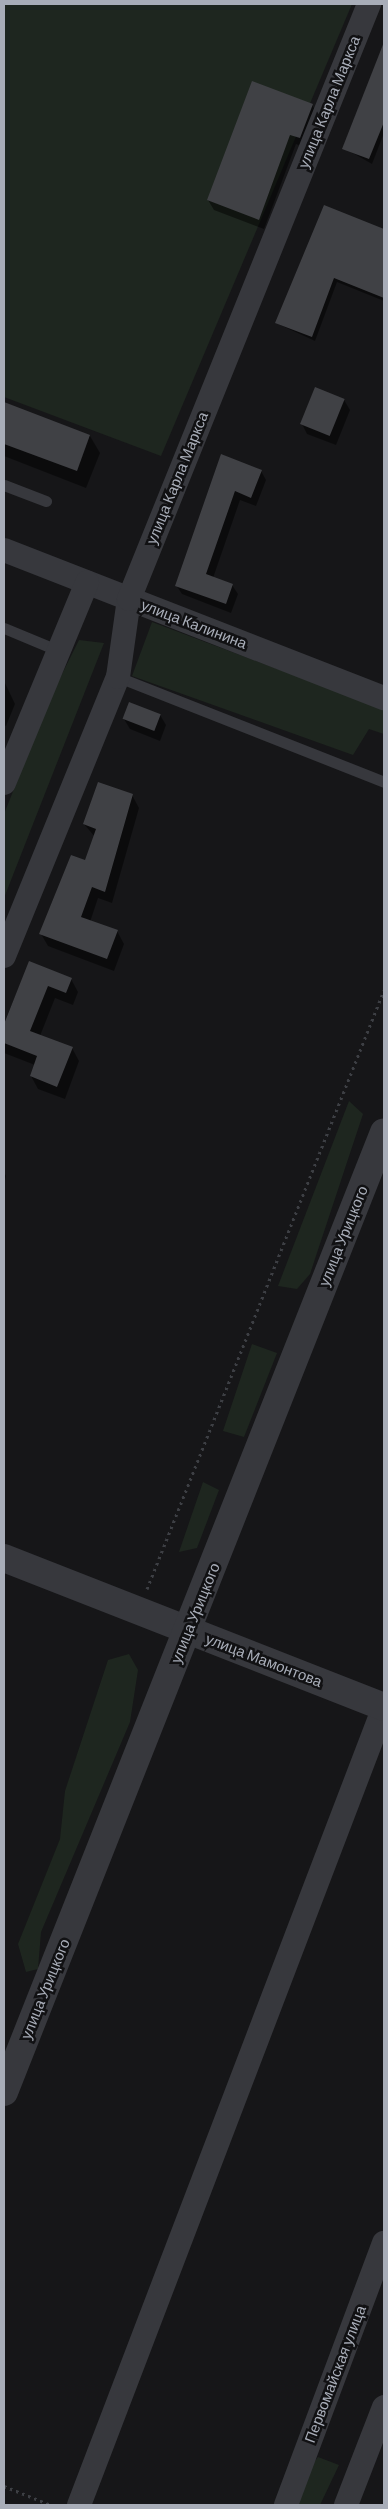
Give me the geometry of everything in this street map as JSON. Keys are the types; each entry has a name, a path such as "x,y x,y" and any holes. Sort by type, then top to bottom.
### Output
{"street":[{"name":"улица Карла Маркса","path":"4,956 118,677 128,599 369,4"},
{"name":"улица Калинина","path":"4,550 384,698"},
{"path":"4,783 57,650 87,583"},
{"name":"улица Урицкого","path":"4,2092 384,1132"},
{"name":"улица Мамонтова","path":"4,1558 384,1707"},
{"path":"80,2505 384,1707"},
{"name":"Первомайская улица","path":"286,2505 384,2243"},
{"path":"346,2505 384,2407"}],"lane":[{"path":"4,485 46,501"},
{"path":"4,628 57,650"},
{"path":"118,677 384,782"}],"path":[{"path":"139,1611 384,990"},
{"path":"4,2486 51,2505"}],"shaded area":[{"path":"4,4 352,4 161,456 4,397"},
{"path":"152,622 374,705 384,711 384,734 369,729 353,755 132,676"},
{"path":"79,640 104,643 4,898 4,814 51,696"},
{"path":"349,1101 363,1114 310,1274 297,1289 278,1286"},
{"path":"252,1344 277,1353 244,1437 223,1431"},
{"path":"203,1482 219,1490 197,1548 179,1552"},
{"path":"129,1654 138,1670 130,1722 41,1932 38,1969 26,1972 18,1944 60,1839 65,1791 108,1660"},
{"path":"318,2457 339,2465 320,2505 291,2505 294,2487"}],"building":[{"path":"384,42 384,122 369,159 342,149"},
{"path":"252,81 313,104 300,138 290,135 259,220 207,200"},
{"path":"324,205 384,229 384,298 334,278 312,337 275,323"},
{"path":"315,387 345,399 330,436 300,424"},
{"path":"4,402 90,435 77,471 4,444"},
{"path":"221,454 262,470 251,498 235,491 206,574 233,584 226,604 175,586"},
{"path":"129,702 161,714 154,731 123,719"},
{"path":"98,782 133,794 105,892 92,887 81,917 118,930 107,959 39,934 71,855 85,860 96,829 83,824"},
{"path":"29,961 72,978 66,993 48,986 30,1031 73,1047 57,1087 30,1076 37,1056 4,1043 4,1024"}]}
